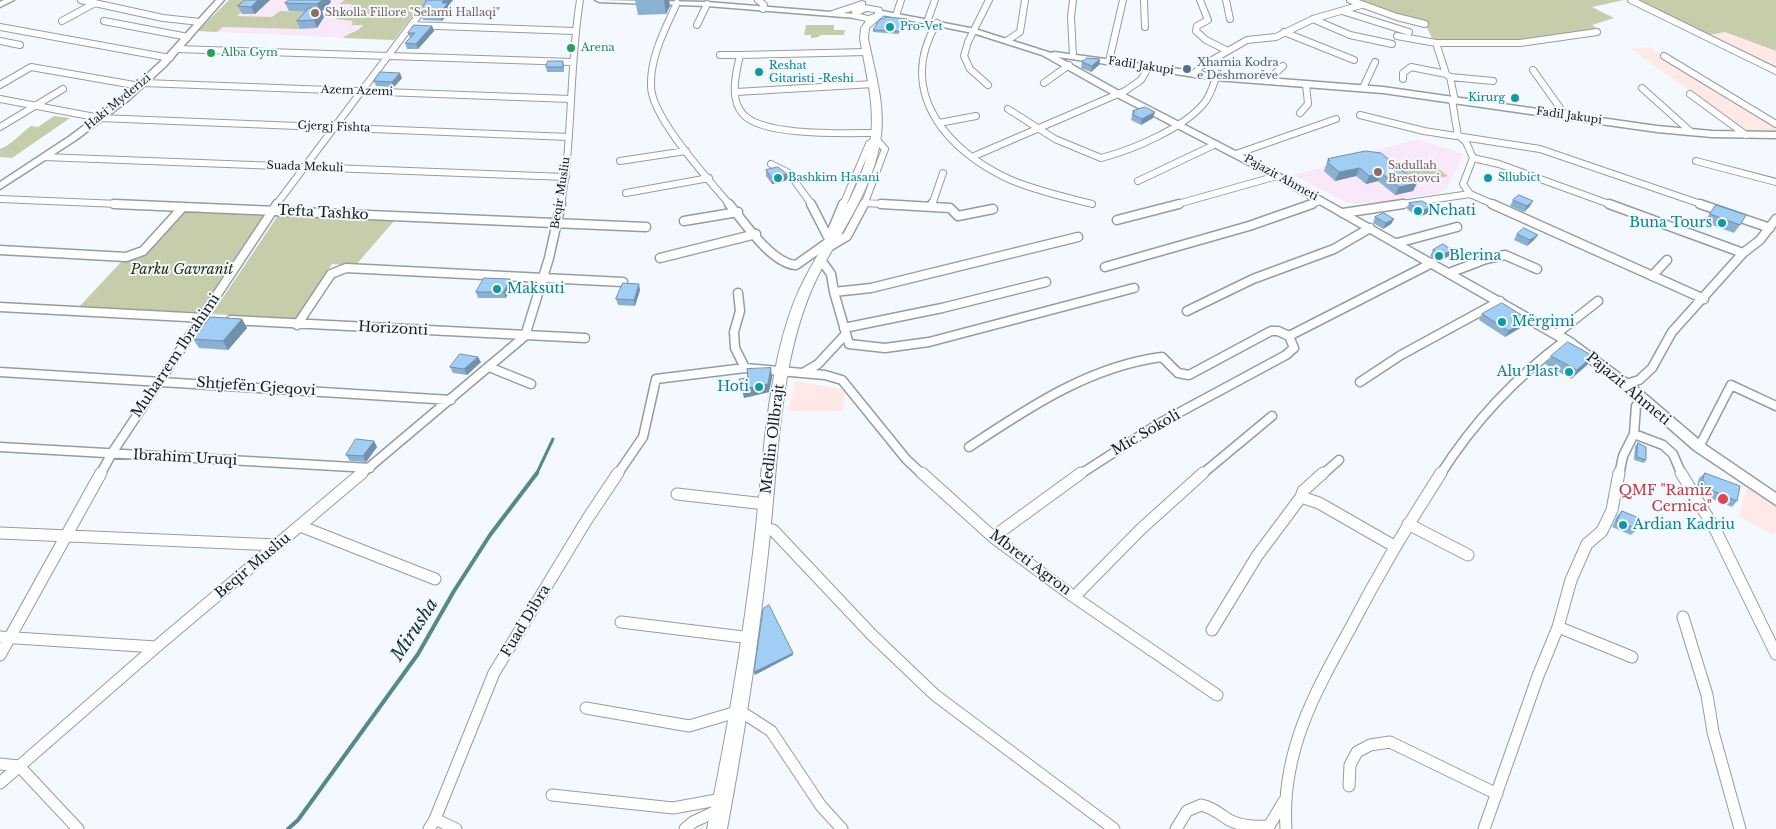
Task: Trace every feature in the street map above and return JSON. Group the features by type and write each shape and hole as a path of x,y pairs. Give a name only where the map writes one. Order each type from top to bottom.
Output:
{"main road":[{"path":"833,13 854,8 867,14"},
{"path":"833,13 851,19 867,14"},
{"name":"Medlin Ollbrajt","path":"717,829 740,710 751,638 772,429 782,372 798,306 827,247 854,200 873,157 877,107 874,84 866,52 867,14"}],"street":[{"path":"80,0 163,18 200,22"},
{"name":"Haki Myderizi","path":"0,186 100,118 142,84 170,58 220,0"},
{"name":"Muharrem Ibrahimi","path":"0,655 5,638 67,537 112,454 158,381 206,318 272,210 430,0"},
{"name":"Beqir Musliu","path":"0,783 156,647 525,336 544,278 566,177 574,31 580,0"},
{"name":"Pajazit Ahmeti","path":"599,0 707,4 895,16 976,31 1071,60 1118,94 1277,176 1566,340 1626,384 1700,447 1776,500"},
{"path":"758,0 764,5 763,9"},
{"path":"895,16 901,0"},
{"path":"935,0 922,68 922,92 930,110 939,123 972,157 1011,180 1045,192 1092,204"},
{"path":"988,85 970,69 965,60 965,52 989,0"},
{"path":"1008,40 1020,32 1025,0"},
{"path":"1044,83 1071,60 1070,17 1073,0"},
{"path":"1109,61 1123,0"},
{"path":"1144,0 1144,27"},
{"path":"1200,0 1208,19 1197,26 1196,31 1206,40 1228,51"},
{"path":"1226,0 1230,19"},
{"path":"1350,0 1425,24"},
{"path":"1631,0 1776,71"},
{"path":"62,21 95,3"},
{"path":"677,3 652,60 652,101 656,112 709,178 781,261 790,265 802,262 827,247"},
{"path":"697,25 707,4"},
{"path":"1194,74 1200,67 1247,40 1269,39 1313,19 1361,5"},
{"path":"1342,11 1409,32"},
{"path":"1313,19 1350,35 1392,44"},
{"path":"104,21 188,37"},
{"path":"411,25 574,31"},
{"path":"0,27 170,58"},
{"path":"1284,32 1354,60"},
{"path":"1397,36 1436,43 1520,43 1597,32"},
{"path":"0,41 20,45"},
{"path":"1436,43 1448,76 1454,100 1458,136 1466,142 1473,158 1463,184 1470,194 1704,299"},
{"path":"177,49 572,62"},
{"path":"720,55 866,52"},
{"path":"740,55 736,92 742,114 750,122 782,130 876,136"},
{"path":"1664,56 1776,124"},
{"name":"Fadil Jakupi","path":"1071,60 1109,61 1216,77 1363,88 1691,132 1776,135"},
{"path":"1363,88 1375,62"},
{"path":"1267,81 1283,66"},
{"path":"0,85 31,67 142,84"},
{"path":"1403,79 1403,73 1411,67 1448,76 1493,81"},
{"path":"972,157 1118,94 1141,80 1148,68"},
{"path":"1533,70 1565,115"},
{"path":"1008,109 1074,148 1101,158 1158,136 1188,118 1209,98 1216,77"},
{"name":"Azem Azemi","path":"142,84 570,99"},
{"path":"736,92 874,84"},
{"path":"1300,112 1308,104 1306,84"},
{"path":"1642,88 1691,132"},
{"path":"0,128 63,89"},
{"path":"1690,94 1746,135"},
{"name":"Gjergj Fishta","path":"0,99 32,107 100,118 569,137"},
{"path":"1360,115 1405,128 1540,149 1770,228"},
{"path":"939,123 976,116"},
{"path":"1236,154 1336,119"},
{"name":"Medlin Ollbrajt","path":"827,247 847,236 865,203 886,149 876,136"},
{"path":"1138,181 1216,144"},
{"path":"620,161 686,150"},
{"name":"Suada Mekuli","path":"44,157 566,177"},
{"path":"1473,158 1499,164 1743,253"},
{"path":"1696,161 1776,182"},
{"path":"771,164 788,172 812,204 827,247 834,292 845,332 849,344 860,348 877,348 949,338 1134,288"},
{"path":"931,207 943,173"},
{"path":"1117,220 1210,196 1277,176"},
{"path":"626,193 709,178"},
{"path":"1344,213 1470,194"},
{"name":"Tefta Tashko","path":"0,199 646,227"},
{"path":"1105,266 1249,226 1322,201"},
{"path":"865,203 950,208 958,216 993,209"},
{"path":"0,250 136,256 144,251 184,207"},
{"path":"684,221 738,212"},
{"path":"1626,384 1639,380 1652,368 1672,332 1704,299 1743,253 1760,240 1776,219"},
{"path":"1398,243 1457,227"},
{"path":"1187,311 1253,279 1334,249 1370,228"},
{"path":"660,258 756,234"},
{"path":"834,292 879,286 1078,237"},
{"path":"1449,273 1486,259 1505,255 1537,269"},
{"path":"1652,276 1667,260"},
{"path":"969,446 1015,417 1095,375 1146,357 1162,357 1178,372 1189,374 1271,331 1278,331 1289,336 1432,264"},
{"path":"297,325 331,274 346,268 623,282"},
{"path":"803,373 818,364 845,332 855,324 978,300 1046,282"},
{"path":"738,293 740,311 734,332 734,348 745,368"},
{"path":"1360,382 1401,355 1500,301"},
{"path":"1556,334 1598,301"},
{"path":"0,306 206,318"},
{"name":"Horizonti","path":"221,319 297,325 585,338"},
{"name":"Mic Sokoli","path":"994,537 1094,464 1158,424 1286,355 1294,348 1289,336"},
{"path":"1286,829 1284,800 1296,739 1316,693 1394,546 1476,424 1544,356 1566,340"},
{"path":"489,367 530,384"},
{"path":"643,437 656,379 745,368 782,372"},
{"name":"Shtjefën Gjeqovi","path":"0,372 451,400"},
{"name":"Mbreti Agron","path":"782,372 825,375 842,380 906,459 994,537 1074,597 1141,529 1184,489 1272,416"},
{"path":"1700,447 1714,413 1723,402 1731,385 1776,406"},
{"path":"1484,829 1538,676 1558,627 1571,580 1587,544 1602,531 1612,510 1623,456 1634,434 1636,406 1644,400"},
{"path":"1634,434 1662,445 1673,454 1678,468 1716,531 1776,654"},
{"name":"Fuad Dibra","path":"456,829 432,824 494,673 586,521 643,437"},
{"name":"Ibrahim Uruqi","path":"0,447 370,468"},
{"path":"1212,630 1257,556 1301,497 1303,491 1339,460"},
{"path":"676,494 765,504"},
{"path":"1301,497 1341,514 1394,546"},
{"path":"1408,524 1468,554"},
{"path":"300,526 435,579"},
{"path":"763,530 773,530 865,627 934,694 1012,755 1114,829"},
{"path":"0,533 277,545"},
{"path":"1074,597 1217,695"},
{"path":"1683,617 1707,696 1713,732 1740,829"},
{"path":"621,622 751,638"},
{"path":"1558,627 1632,656"},
{"path":"5,638 156,647"},
{"path":"586,708 689,726 740,710 771,731 821,806 842,829"},
{"path":"1349,786 1348,768 1355,753 1371,743 1390,742 1497,794"},
{"path":"0,764 19,766 78,829"},
{"path":"552,795 673,808 722,804"},
{"path":"1176,829 1188,810 1198,804 1209,806 1233,821 1254,827 1268,826 1284,800"},
{"path":"685,829 722,804"}],"shaded area":[{"name":"Shkolla Fillore \"Selami Hallaqi\"","path":"229,0 424,1 394,40 198,31"},
{"path":"1725,32 1776,51 1776,68 1708,35"},
{"path":"1649,47 1776,120 1776,131 1748,131 1631,49"},
{"name":"Sadullah Brestovci","path":"1419,139 1464,154 1446,189 1442,192 1407,199 1356,204 1346,202 1293,175 1375,154 1372,151"},
{"path":"795,381 845,390 843,411 789,411"},
{"path":"1747,488 1776,505 1776,531 1773,535 1739,516"}],"green space":[{"path":"229,0 254,0 237,16 272,17 280,11 310,12 299,29 223,27 217,32 198,31"},
{"path":"344,0 424,1 394,40 343,38 359,30 363,25 351,25 353,21 336,19 342,10 353,7 351,4 340,4"},
{"path":"1354,0 1624,0 1592,7 1614,18 1592,25 1601,31 1531,41 1433,40 1425,24"},
{"path":"1637,0 1776,0 1776,51 1725,32 1708,35"},
{"path":"806,25 834,25 834,30 845,30 844,35 820,35 819,37 811,38 811,35 804,35"},
{"path":"54,116 70,118 12,158 0,157 0,149 12,142 31,126 38,127"},
{"path":"1431,163 1448,176 1415,183 1399,170"},
{"name":"Parku Gavranit","path":"185,209 266,212 199,312 78,308 123,260 141,258"},
{"path":"279,214 394,221 355,266 332,264 296,320 212,314"}],"building":[{"path":"245,0 258,0 251,7 238,6"},
{"path":"289,0 322,0 317,4 285,3"},
{"path":"427,0 444,0 442,3 448,3 440,13 420,12"},
{"path":"309,8 321,9 314,20 297,21"},
{"name":"Pro-Vet","path":"888,17 907,19 899,31 873,30 879,20"},
{"path":"414,25 432,26 416,44 405,43 415,33 408,33"},
{"path":"1087,58 1100,59 1092,66 1082,62"},
{"path":"548,61 563,61 563,67 546,67"},
{"path":"380,72 400,73 392,82 374,81"},
{"path":"1145,107 1155,112 1142,119 1132,114 1135,112 1133,111"},
{"path":"1366,151 1381,153 1417,183 1399,187 1381,173 1369,176 1360,168 1339,172 1327,162 1330,161 1328,159"},
{"path":"778,167 787,174 772,178 766,170"},
{"path":"1519,195 1533,201 1527,206 1513,200"},
{"path":"1422,201 1432,207 1420,211 1409,203"},
{"path":"1716,205 1746,215 1740,225 1710,214"},
{"path":"1384,213 1394,219 1386,223 1375,217"},
{"path":"1524,228 1538,235 1530,240 1517,234"},
{"path":"1443,244 1452,250 1442,255 1433,250"},
{"path":"484,278 510,279 504,292 476,292"},
{"path":"623,283 639,284 634,300 616,299"},
{"path":"1502,303 1528,319 1509,331 1482,314"},
{"path":"211,317 242,319 223,341 193,339"},
{"path":"1568,342 1593,356 1577,370 1551,356"},
{"path":"460,354 478,357 464,369 450,367"},
{"path":"771,368 768,384 743,389 739,379 748,378 747,369"},
{"path":"356,439 374,441 363,456 346,455"},
{"path":"1638,443 1646,447 1646,460 1637,457"},
{"path":"1705,473 1740,486 1737,501 1708,489 1703,480"},
{"path":"1622,511 1639,518 1637,529 1617,521"},
{"path":"769,605 793,653 754,672 763,609"}],"waterway":[{"name":"Mirusha","path":"537,473 553,439"},
{"name":"Mirusha","path":"288,829 298,820 418,654 454,591 490,535 537,473"}],"place":[{"name":"Shkolla Fillore \"Selami Hallaqi\"","path":"315,13"},
{"name":"Pro-Vet","path":"890,27"},
{"name":"Arena","path":"571,48"},
{"name":"Alba Gym","path":"211,53"},
{"name":"Xhamia Kodra e Dëshmorëve","path":"1187,69"},
{"name":"Reshat Gitaristi -Reshi","path":"759,72"},
{"name":"Kirurg","path":"1515,98"},
{"name":"Sadullah Brestovci","path":"1378,172"},
{"name":"Bashkim Hasani","path":"778,178"},
{"name":"Sllubict","path":"1488,178"},
{"name":"Nehati","path":"1418,211"},
{"name":"Buna Tours","path":"1722,223"},
{"name":"Blerina","path":"1439,256"},
{"name":"Maksuti","path":"497,289"},
{"name":"Mërgimi","path":"1502,322"},
{"name":"Alu Plast","path":"1569,372"},
{"name":"Hoti","path":"759,387"},
{"name":"QMF \"Ramiz Cernica\"","path":"1723,499"},
{"name":"Ardian Kadriu","path":"1623,525"}]}
